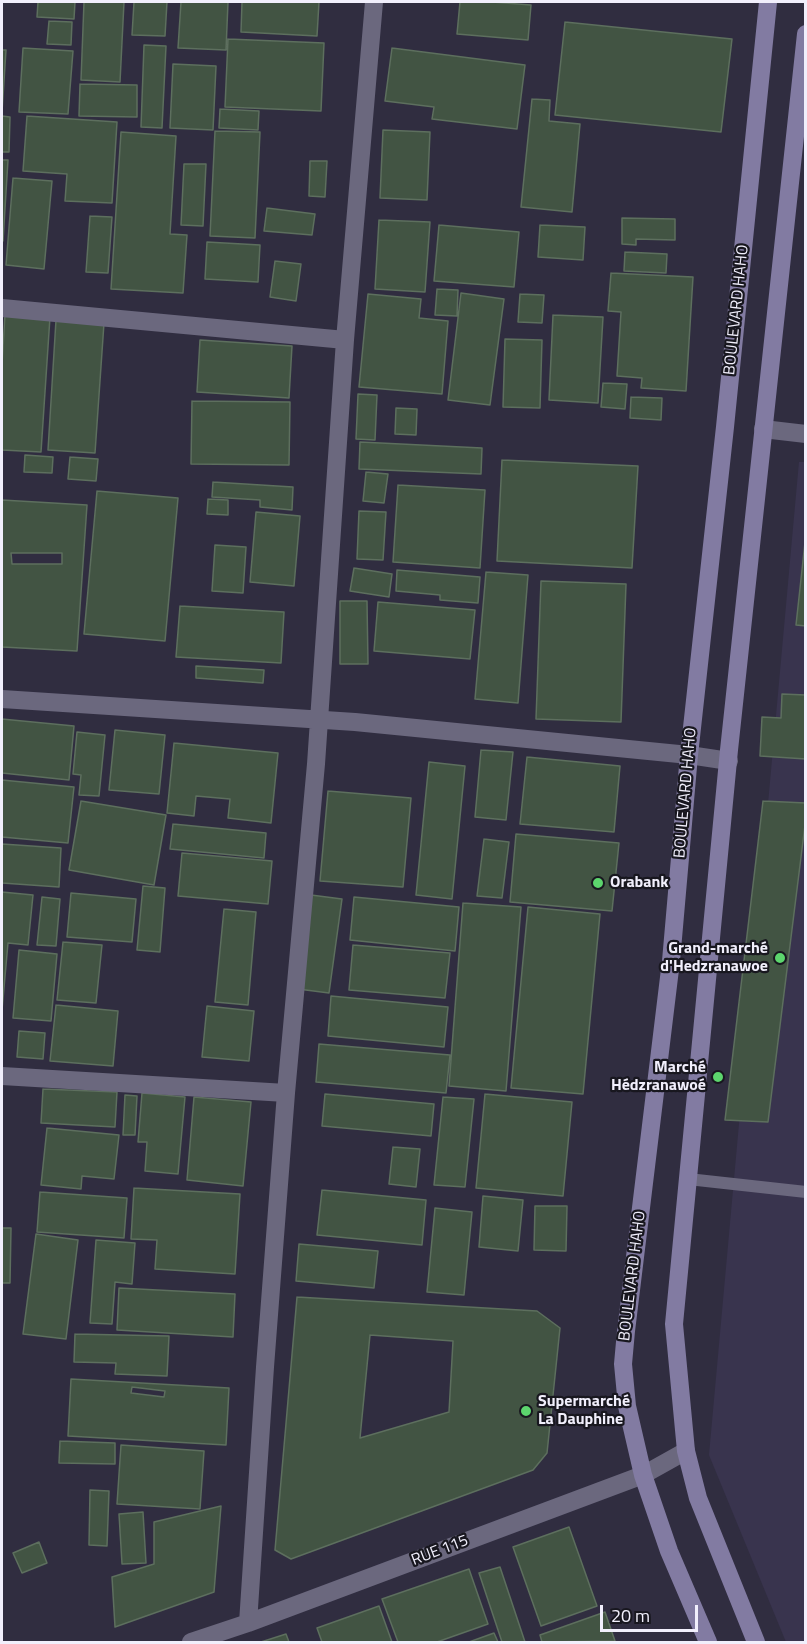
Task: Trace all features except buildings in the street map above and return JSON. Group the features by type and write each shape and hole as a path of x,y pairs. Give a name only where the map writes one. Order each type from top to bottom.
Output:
{"main road":[{"name":"BOULEVARD HAHO","path":"708,1642 669,1551 643,1475 627,1406 623,1364 671,961 689,755 724,439 768,2"},
{"path":"756,1642 698,1498 686,1451 674,1324 729,761 806,34"}],"street":[{"path":"249,1623 265,1368 286,1094 316,764 345,340 374,2"},
{"path":"2,308 345,340"},
{"path":"763,429 806,434"},
{"path":"2,699 318,719 689,755 729,761"},
{"path":"2,1076 286,1094"},
{"name":"RUE 115","path":"190,1642 249,1623 643,1475 686,1451"}],"lane":[{"path":"688,1179 806,1192"}],"shaded area":[{"name":"Grand-marché d'Hedzranawoe","path":"799,462 805,462 805,1642 786,1642 709,1455"}],"place":[{"name":"Orabank","path":"598,883"},
{"name":"Grand-marché d'Hedzranawoe","path":"780,958"},
{"name":"Marché Hédzranawoé","path":"718,1077"},
{"name":"Supermarché La Dauphine","path":"526,1411"}]}
